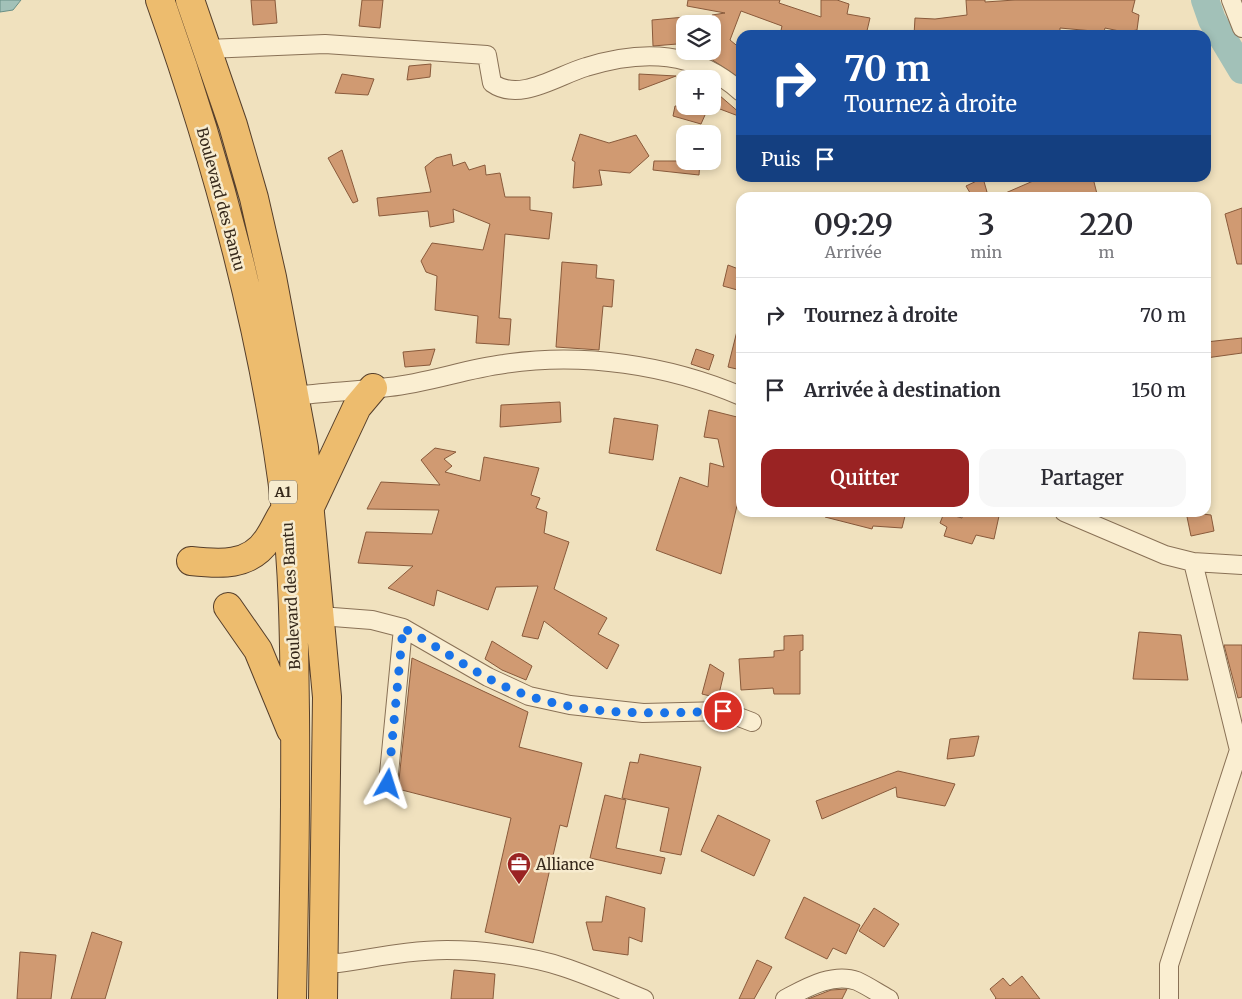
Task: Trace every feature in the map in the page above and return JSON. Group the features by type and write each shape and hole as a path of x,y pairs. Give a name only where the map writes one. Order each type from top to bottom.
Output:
{"highway":[{"name":"Boulevard des Bantu","path":"160,0 190,86 238,260 267,393 298,507 320,616 327,697 322,999"},
{"name":"Boulevard des Bantu","path":"190,0 235,134 258,214 274,285 304,448 298,507 294,617 295,740 292,999"},
{"path":"191,561 229,563 247,557 268,540 298,507 357,407 373,388"},
{"path":"228,608 258,650 295,740"}],"street":[{"path":"1232,0 1242,28"},
{"path":"207,49 325,44 487,54 492,83 499,88 539,86 601,63 666,56 687,59 715,72 736,88"},
{"path":"294,396 412,384 502,364 546,360 616,364 669,371 736,394"},
{"path":"1076,517 1165,555 1193,562 1242,566"},
{"path":"1168,999 1168,965 1239,750 1193,562"},
{"path":"320,616 372,620 403,628 488,677 529,696 570,705 643,713 723,711 752,722"},
{"path":"388,784 403,628"},
{"path":"324,961 338,963 448,950 487,953 562,967 644,999"},
{"path":"785,999 820,983 843,978 857,981 889,999"}],"water":[{"path":"0,0 21,0 13,10 0,12"}],"building":[{"path":"251,0 275,0 277,23 253,25"},
{"path":"362,0 383,0 380,28 359,26"},
{"path":"688,0 780,0 779,3 821,17 821,0 837,0 849,4 847,14 870,18 867,30 781,30 782,26 741,11 730,40 736,45 736,76 712,60 721,60 721,15 712,15 725,13 687,6"},
{"path":"966,0 985,0 985,2 1015,0 1135,0 1132,12 1139,15 1137,30 1060,28 1060,30 914,30 915,18 935,19 967,15"},
{"path":"676,18 676,44 653,46 652,20"},
{"path":"431,64 430,77 407,80 409,66"},
{"path":"342,74 374,79 368,95 335,93"},
{"path":"639,74 676,76 639,90"},
{"path":"721,97 736,110 736,115 721,109"},
{"path":"675,106 676,115 705,115 701,124 673,116"},
{"path":"580,134 609,143 636,135 649,156 630,173 599,170 602,185 573,188 575,162 572,160"},
{"path":"342,150 358,201 353,203 328,158"},
{"path":"451,154 453,166 465,162 469,170 485,165 486,175 500,173 505,197 530,197 530,210 552,213 549,239 505,234 499,318 511,319 509,345 476,343 478,316 435,310 437,276 426,272 421,261 432,243 483,250 490,224 453,209 454,222 430,227 428,211 379,216 377,198 431,192 425,167 436,158"},
{"path":"654,161 676,161 676,170 699,170 699,175 653,170"},
{"path":"974,182 984,182 987,192 970,192 966,186"},
{"path":"1031,182 1094,182 1096,192 1008,192"},
{"path":"1242,208 1242,264 1237,264 1225,214"},
{"path":"562,262 597,265 596,278 614,280 612,307 603,306 599,350 556,347"},
{"path":"728,265 736,268 736,290 723,286"},
{"path":"736,335 736,369 728,367"},
{"path":"1242,338 1242,353 1211,357 1211,341"},
{"path":"435,349 430,365 405,367 403,352"},
{"path":"696,349 714,355 709,370 691,364"},
{"path":"560,402 561,422 500,427 501,405"},
{"path":"709,410 736,417 736,510 721,574 656,550 680,477 708,487 710,463 724,467 718,439 704,437"},
{"path":"614,418 658,425 653,460 609,453"},
{"path":"435,448 456,452 444,459 452,466 445,472 480,481 484,457 539,468 531,495 540,498 536,508 547,512 544,533 569,542 554,589 607,618 598,634 619,645 607,669 544,621 538,639 522,636 538,586 496,587 488,610 437,590 434,606 388,588 413,566 358,563 366,532 432,534 439,510 367,509 381,482 440,485 421,460"},
{"path":"1211,515 1214,531 1191,536 1187,517 1211,517"},
{"path":"825,517 905,517 902,528 873,526 872,529"},
{"path":"942,517 999,517 994,539 976,535 972,544 944,536 947,527 940,523"},
{"path":"1139,632 1181,635 1188,680 1133,679"},
{"path":"803,635 803,650 800,651 800,694 774,694 773,688 741,690 739,659 774,657 774,651 784,650 784,636"},
{"path":"492,641 532,666 526,680 502,670 485,659"},
{"path":"1224,645 1242,645 1242,697 1238,698"},
{"path":"412,658 528,712 519,747 582,763 567,827 560,825 533,943 485,932 511,818 398,789"},
{"path":"710,664 724,673 718,698 702,694"},
{"path":"979,736 974,756 947,759 950,739"},
{"path":"640,754 701,767 681,855 660,851 669,808 622,798 630,762 638,763"},
{"path":"898,771 955,784 945,806 897,797 896,787 822,819 816,801"},
{"path":"605,795 626,800 616,848 665,858 661,874 590,858"},
{"path":"718,815 770,840 754,876 701,851"},
{"path":"606,896 645,908 642,942 629,937 628,955 593,950 586,922 602,922"},
{"path":"804,897 860,925 846,954 833,948 827,959 785,938"},
{"path":"874,908 899,924 884,947 859,931"},
{"path":"92,932 122,942 105,999 71,999"},
{"path":"20,952 56,955 51,999 17,999"},
{"path":"757,960 772,967 754,999 739,999"},
{"path":"454,970 495,974 493,999 451,999"},
{"path":"1022,976 1040,999 995,999 990,989 1003,978 1010,986"},
{"path":"847,989 842,999 808,999 831,990"}],"waterway":[{"path":"1205,0 1212,20 1242,70"}],"place":[{"name":"Alliance","path":"519,885"}],"route":[{"path":"388,784 403,628 510,689 529,696 570,705 643,713 672,714 723,711"}]}
